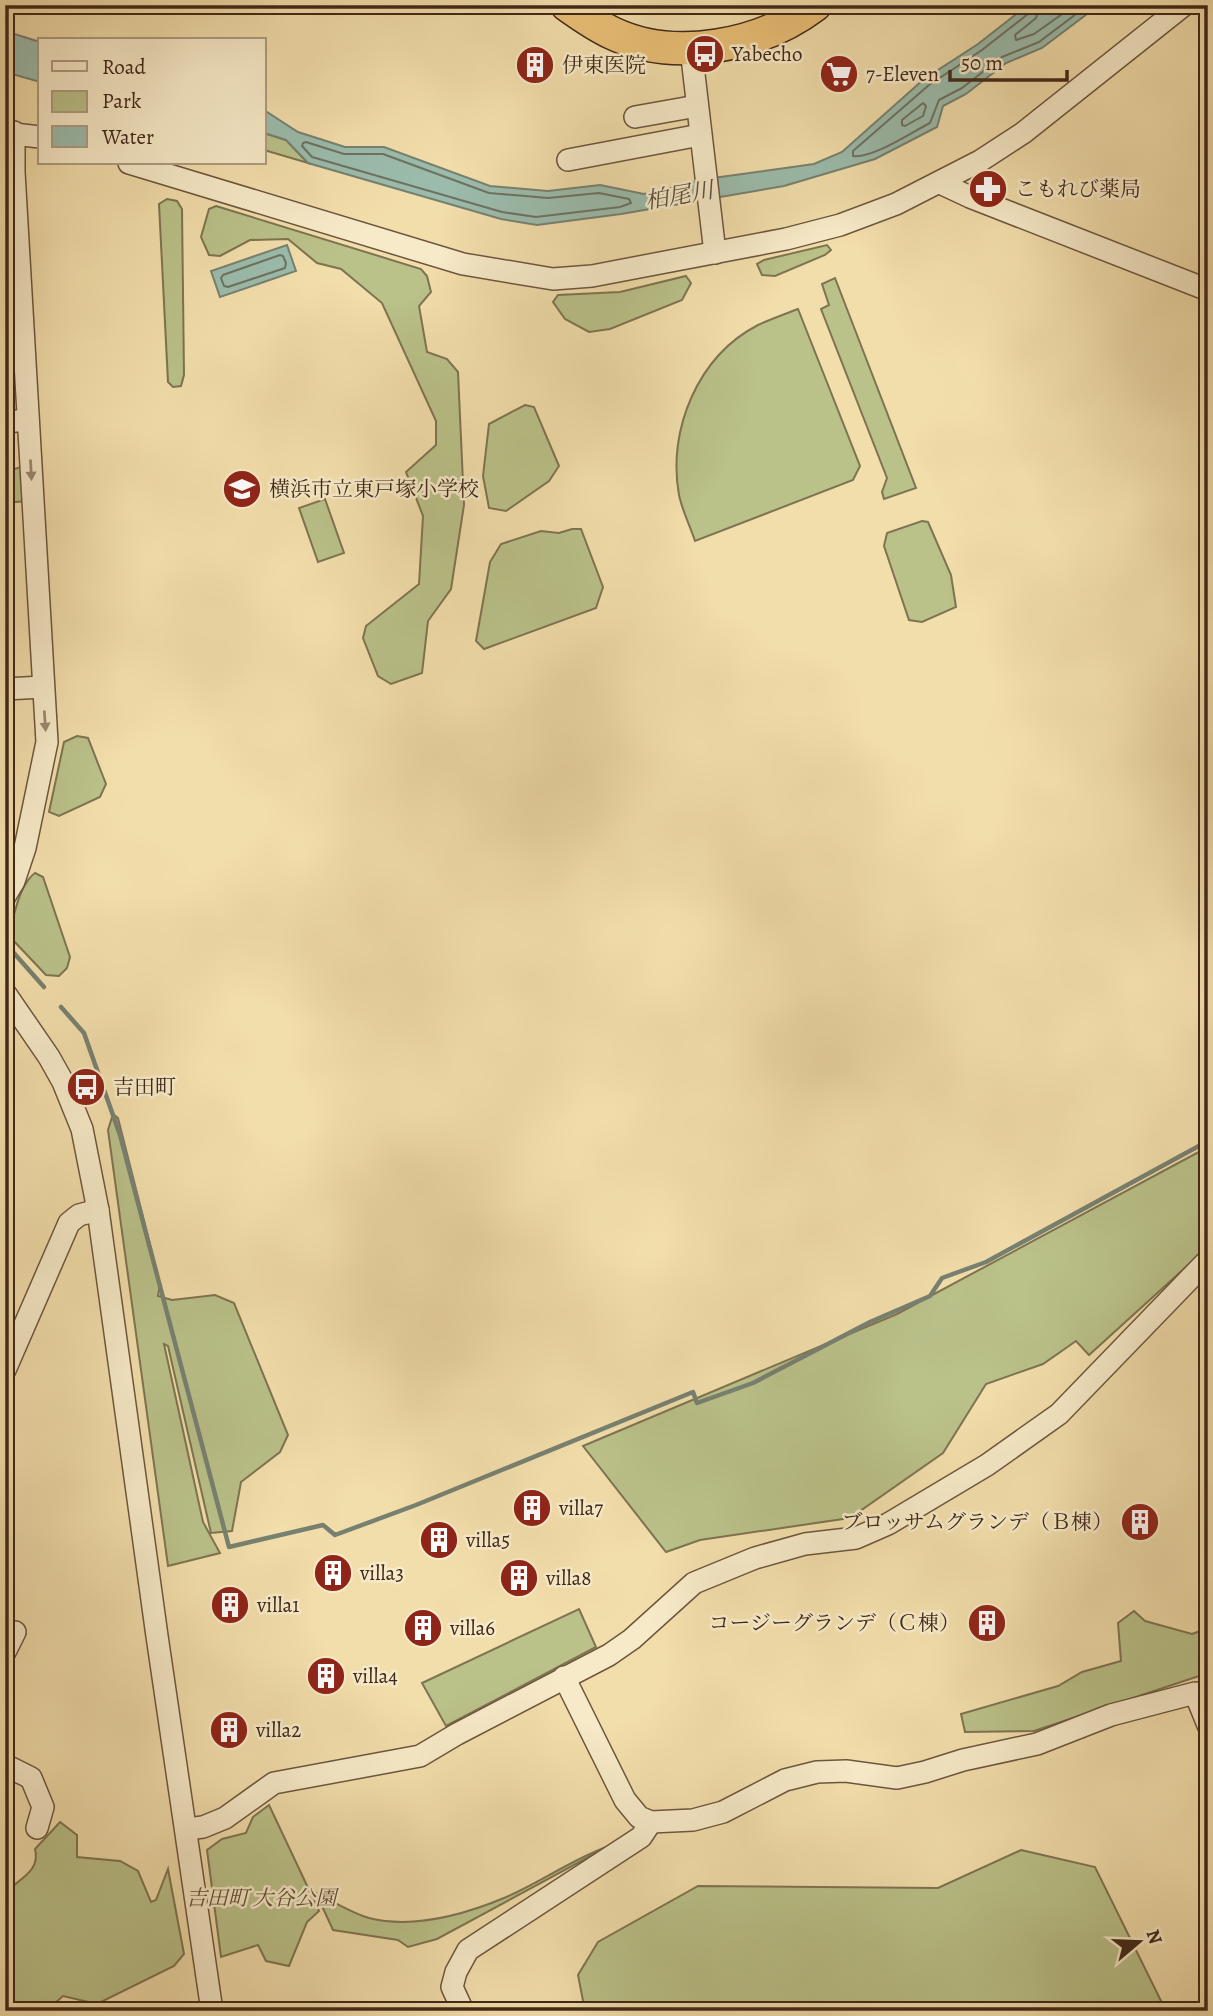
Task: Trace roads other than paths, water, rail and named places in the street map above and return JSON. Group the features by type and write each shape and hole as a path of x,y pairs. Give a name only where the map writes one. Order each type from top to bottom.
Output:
{"highway":[{"path":"567,5 612,33 642,44 691,49 745,38 777,28 815,5"}],"street":[{"path":"132,164 463,264 553,279 592,276 713,244 786,239 840,225 896,204 980,161 1023,133 1184,5"},
{"path":"691,49 713,244"},
{"path":"635,117 697,106"},
{"path":"5,895 25,848 47,741 28,420 14,327 14,172 10,133 38,137"},
{"path":"568,160 700,139"},
{"path":"940,183 1208,290"},
{"path":"5,422 28,420"},
{"path":"5,689 43,687"},
{"path":"5,993 49,1057 63,1082 82,1129 98,1210 158,1647 212,2011"},
{"path":"5,1370 69,1223 79,1215 98,1210"},
{"path":"187,1829 203,1827 225,1818 274,1783 420,1756 609,1655 632,1639 694,1583 755,1558 805,1544 856,1538 888,1524 987,1465 1059,1414 1208,1260"},
{"path":"5,1652 15,1632"},
{"path":"564,1677 625,1800 639,1816 651,1822 693,1820 723,1812 785,1780 817,1772 846,1771 897,1778 925,1772 963,1760 1037,1744 1111,1715 1195,1693 1208,1725"},
{"path":"5,1765 31,1778 43,1807 37,1828"},
{"path":"463,2011 452,1987 456,1972 468,1950 641,1837 651,1822"}],"water":[{"name":"柏尾川","path":"1028,5 1099,5 1042,48 1006,63 966,94 943,106 937,127 875,159 784,186 621,214 537,225 501,219 308,163 286,140 266,134 266,111 298,132 345,147 384,147 490,186 548,191 600,185 644,194 713,178 814,164 842,152 924,79 978,44"},
{"path":"5,31 38,41 38,81 5,72"},
{"path":"287,245 296,271 220,297 211,271"}],"waterway":[{"path":"5,943 44,987"},
{"path":"61,1007 84,1033 120,1135 229,1547 323,1525 335,1535 416,1505 693,1392 697,1403 753,1383 870,1322 930,1296 942,1278 986,1262 1208,1141"}],"place":[{"name":"Yabecho","path":"705,54"},
{"name":"伊東医院","path":"535,65"},
{"name":"7-Eleven","path":"839,74"},
{"name":"こもれび薬局","path":"988,189"},
{"name":"横浜市立東戸塚小学校","path":"242,489"},
{"name":"吉田町","path":"86,1087"},
{"name":"villa7","path":"532,1508"},
{"name":"ブロッサムグランデ（Ｂ棟）","path":"1140,1522"},
{"name":"villa5","path":"439,1540"},
{"name":"villa3","path":"333,1573"},
{"name":"villa8","path":"519,1578"},
{"name":"villa1","path":"230,1605"},
{"name":"コージーグランデ（Ｃ棟）","path":"987,1623"},
{"name":"villa6","path":"423,1628"},
{"name":"villa4","path":"326,1676"},
{"name":"villa2","path":"229,1730"}],"park label":[{"name":"吉田町 大谷公園","path":"261,1898"}]}
